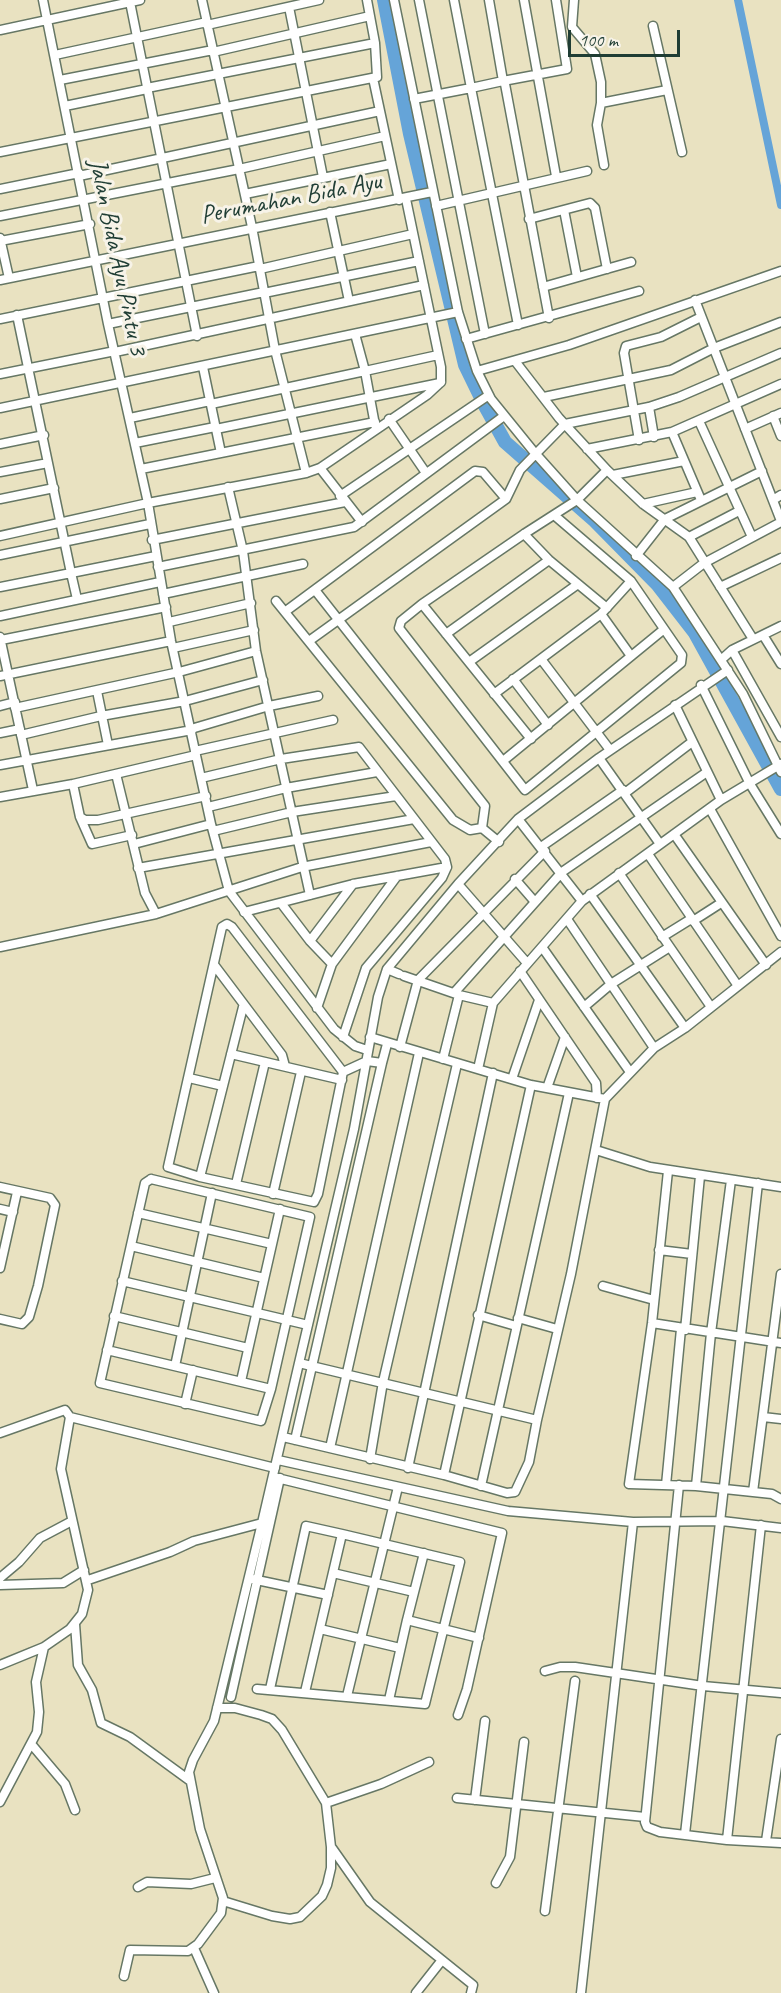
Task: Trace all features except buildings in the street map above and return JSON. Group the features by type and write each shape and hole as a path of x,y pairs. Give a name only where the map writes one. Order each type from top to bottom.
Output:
{"street":[{"name":"Jalan Bida Ayu Pintu 3","path":"44,0 98,262 108,324 148,502 152,540 172,644 217,853 229,891 317,1008 343,1037 367,1050"},
{"path":"0,30 140,0"},
{"path":"202,0 252,227 275,350 306,473"},
{"path":"55,55 319,0"},
{"path":"367,0 375,43 380,111 391,164 403,199 427,193"},
{"path":"394,0 414,99 427,193 436,206 454,313 498,420 574,502 673,587 722,659 725,671 747,702 778,767 721,800 582,900 493,1003 478,1069"},
{"path":"419,0 485,334"},
{"path":"454,0 518,325"},
{"path":"489,0 549,318"},
{"path":"524,0 556,176"},
{"path":"414,99 567,69 556,0"},
{"path":"574,0 572,27 595,54 601,82 601,103 597,125 604,165"},
{"path":"130,2 196,336"},
{"path":"289,7 323,177"},
{"path":"60,80 213,51 370,16"},
{"path":"653,26 682,152"},
{"path":"65,106 375,43"},
{"path":"0,152 307,91 376,74"},
{"path":"601,103 667,90"},
{"path":"0,189 380,111"},
{"path":"0,216 239,169 385,136"},
{"path":"245,194 391,164"},
{"path":"436,206 490,191 587,171"},
{"name":"Perumahan Bida Ayu","path":"4,279 98,262 252,227 403,199 424,285 442,374 441,382"},
{"path":"529,219 590,203 595,208 607,269"},
{"path":"564,210 577,277"},
{"path":"330,213 349,301"},
{"path":"4,279 0,240 90,224"},
{"path":"0,319 338,252 413,234"},
{"path":"108,324 419,261"},
{"path":"543,286 631,262"},
{"path":"477,371 516,362 781,271"},
{"path":"0,374 196,336 424,285"},
{"path":"466,339 549,318 639,291"},
{"path":"673,587 704,562 781,521 777,497 762,471 695,300"},
{"path":"0,408 454,313"},
{"path":"17,315 77,600"},
{"path":"639,440 624,352 626,346 661,337 701,317"},
{"path":"544,397 671,370 714,348 781,322"},
{"path":"355,334 371,397 375,425"},
{"path":"309,641 506,499 524,467 566,424 649,407 679,397 781,353"},
{"path":"130,418 438,355"},
{"path":"516,362 587,449 643,504 689,537 753,639"},
{"path":"203,366 221,453"},
{"path":"135,444 441,382"},
{"path":"141,469 375,425 427,395 441,382"},
{"path":"587,449 672,432 781,384"},
{"path":"152,540 237,525 343,499 409,448 487,396"},
{"path":"649,407 654,436"},
{"path":"745,429 777,415 781,436"},
{"path":"389,419 426,473"},
{"path":"158,567 347,529 362,522 498,420"},
{"path":"699,421 752,537"},
{"path":"0,536 148,502 306,473 320,468 375,425"},
{"path":"672,432 699,496"},
{"path":"0,444 44,435"},
{"path":"554,515 631,581 682,655 681,663 525,790 400,632 401,621 422,604 524,534 574,502 610,472 684,461"},
{"path":"0,472 48,463"},
{"path":"320,468 362,522"},
{"path":"286,610 476,471 483,472 506,499"},
{"path":"643,504 699,496 762,471"},
{"path":"228,487 248,577 256,651 310,895"},
{"path":"0,499 54,488"},
{"path":"636,556 664,519 699,496"},
{"path":"689,537 739,511"},
{"path":"0,555 65,544 150,524"},
{"path":"524,534 604,611 631,656"},
{"path":"0,587 156,556"},
{"path":"720,587 781,558"},
{"path":"447,634 549,560"},
{"path":"163,594 303,564"},
{"path":"494,694 604,611 631,581"},
{"path":"0,615 160,582"},
{"path":"469,662 578,584"},
{"path":"315,590 337,621 485,806 482,828"},
{"path":"276,601 286,610 453,820 470,830 482,828 499,842"},
{"path":"169,622 251,603"},
{"path":"422,604 531,740"},
{"path":"33,790 15,705 4,675 0,639 166,607"},
{"path":"722,659 732,650 781,626"},
{"path":"4,675 254,630"},
{"path":"503,762 663,630"},
{"path":"763,635 781,664"},
{"path":"732,650 781,737"},
{"path":"0,706 97,691 256,651"},
{"path":"541,659 598,731 610,750"},
{"path":"231,1697 306,1325 354,1129 360,1064 367,1050 378,997 387,969 518,819 610,750 725,671"},
{"path":"513,679 548,725"},
{"path":"0,733 21,732 185,701 263,680"},
{"path":"704,684 750,784 781,834"},
{"path":"97,691 108,745"},
{"path":"0,765 191,729 269,706 318,696"},
{"path":"675,705 721,800"},
{"path":"0,797 73,784 275,732 333,720"},
{"path":"400,1047 418,981 543,849 692,742"},
{"path":"201,778 281,759 358,747 445,860 447,867 442,878 366,968 343,1037"},
{"path":"599,758 660,844"},
{"path":"208,807 286,788 377,772"},
{"path":"443,1059 456,994 504,936 562,872 640,816 707,772"},
{"path":"116,774 138,868 145,892 156,914"},
{"path":"73,784 80,817 92,844 133,840 396,796"},
{"path":"80,817 98,820 206,796"},
{"path":"710,809 781,936"},
{"path":"138,868 414,819"},
{"path":"518,819 582,900"},
{"path":"674,834 766,965"},
{"path":"0,947 156,914 302,867 431,842"},
{"path":"648,854 738,986"},
{"path":"244,912 353,884 447,867"},
{"path":"619,873 668,948 711,1007"},
{"path":"317,1008 332,964 397,876"},
{"path":"515,879 535,902"},
{"path":"310,941 353,884"},
{"path":"458,885 527,963"},
{"path":"590,894 685,1028"},
{"path":"280,903 310,941 332,964"},
{"path":"662,937 722,903"},
{"path":"567,919 654,1048"},
{"path":"227,924 232,927 273,979 343,1076 318,1194 314,1202 200,1177 172,1168 167,1163 215,966 222,927 227,924"},
{"path":"542,947 630,1072"},
{"path":"584,1007 610,984 668,948"},
{"path":"370,1037 387,1044 531,1085 569,1094 601,1098 654,1048 685,1028 781,952"},
{"path":"215,966 243,1007 282,1055 285,1066"},
{"path":"273,979 287,968"},
{"path":"387,969 456,994 493,1003"},
{"path":"283,1437 444,1475 507,1493 515,1492 529,1462 596,1150 601,1098 596,1083 520,971"},
{"path":"512,1079 539,1000"},
{"path":"200,1177 243,1007"},
{"path":"547,1088 565,1036"},
{"path":"295,1440 387,1044"},
{"path":"330,1448 419,1053"},
{"path":"231,1054 285,1066 301,1072 343,1076 360,1064 382,1063"},
{"path":"236,1185 265,1062"},
{"path":"370,1459 383,1382 457,1064"},
{"path":"273,1194 301,1072"},
{"path":"408,1468 494,1073"},
{"path":"189,1078 223,1086"},
{"path":"444,1475 531,1085"},
{"path":"481,1486 569,1094"},
{"path":"596,1150 664,1170 781,1187"},
{"path":"664,1170 652,1323 629,1484 696,1486 772,1494 781,1499"},
{"path":"666,1485 700,1176"},
{"path":"148,1180 212,1193 308,1216 310,1220 289,1321 261,1421 100,1383 138,1213 148,1180"},
{"path":"696,1486 711,1333 731,1180"},
{"path":"685,1834 722,1521 758,1183"},
{"path":"0,1187 50,1198 55,1205 39,1286 28,1317 22,1324 0,1319"},
{"path":"0,1268 2,1248 17,1192"},
{"path":"175,1366 212,1193"},
{"path":"0,1209 13,1212"},
{"path":"241,1382 280,1209"},
{"path":"138,1213 272,1244"},
{"path":"131,1246 264,1278"},
{"path":"659,1250 692,1254"},
{"path":"753,1492 763,1418 777,1342 781,1274"},
{"path":"122,1281 306,1325"},
{"path":"603,1286 654,1300"},
{"path":"478,1315 557,1329"},
{"path":"114,1316 248,1348"},
{"path":"652,1323 777,1342"},
{"path":"107,1350 271,1389"},
{"path":"298,1363 537,1420"},
{"path":"185,1404 193,1371"},
{"path":"0,1433 65,1410 70,1417 277,1464 508,1511 633,1522 722,1521 781,1528"},
{"path":"0,1665 44,1647 75,1624 85,1606 88,1580 61,1469 70,1417"},
{"path":"763,1418 781,1419"},
{"path":"276,1478 502,1533 458,1715"},
{"path":"124,1976 127,1954 132,1948 181,1953 194,1948 219,1917 223,1901 200,1829 189,1780 190,1766 214,1721 254,1580 262,1523 276,1478"},
{"path":"678,1485 661,1680 645,1817 647,1827 727,1840 781,1843"},
{"path":"347,1696 398,1487"},
{"path":"0,1578 19,1562 40,1538 72,1521"},
{"path":"581,1993 633,1522"},
{"path":"88,1580 170,1552 194,1541 262,1523"},
{"path":"727,1840 761,1525"},
{"path":"257,1689 425,1704 460,1562 306,1526 270,1689"},
{"path":"305,1692 342,1534"},
{"path":"389,1700 424,1553"},
{"path":"0,1586 63,1583 84,1570"},
{"path":"333,1574 414,1592"},
{"path":"254,1580 328,1595"},
{"path":"407,1620 478,1638"},
{"path":"75,1624 78,1665 92,1690 101,1723 130,1737 189,1780"},
{"path":"320,1629 400,1648"},
{"path":"0,1802 14,1772 32,1745 39,1723 35,1693 44,1647"},
{"path":"545,1671 560,1667 575,1667 616,1675 703,1686 781,1693"},
{"path":"545,1911 575,1681"},
{"path":"217,1708 235,1708 272,1719 282,1730 326,1803 331,1847 331,1868 322,1896 300,1917 272,1917 223,1901"},
{"path":"475,1800 485,1721"},
{"path":"766,1841 781,1739"},
{"path":"495,1883 510,1857 524,1742"},
{"path":"32,1745 64,1784 75,1810"},
{"path":"326,1803 388,1781 429,1762"},
{"path":"457,1798 645,1817"},
{"path":"331,1847 370,1902 473,1985 471,1993"},
{"path":"138,1887 147,1882 191,1884 215,1878"},
{"path":"194,1948 214,1993"},
{"path":"416,1993 442,1960"}],"waterway":[{"path":"384,0 410,134 465,365 484,404 505,442 595,521 657,584 695,633 781,789"},
{"path":"738,0 781,205"}]}
